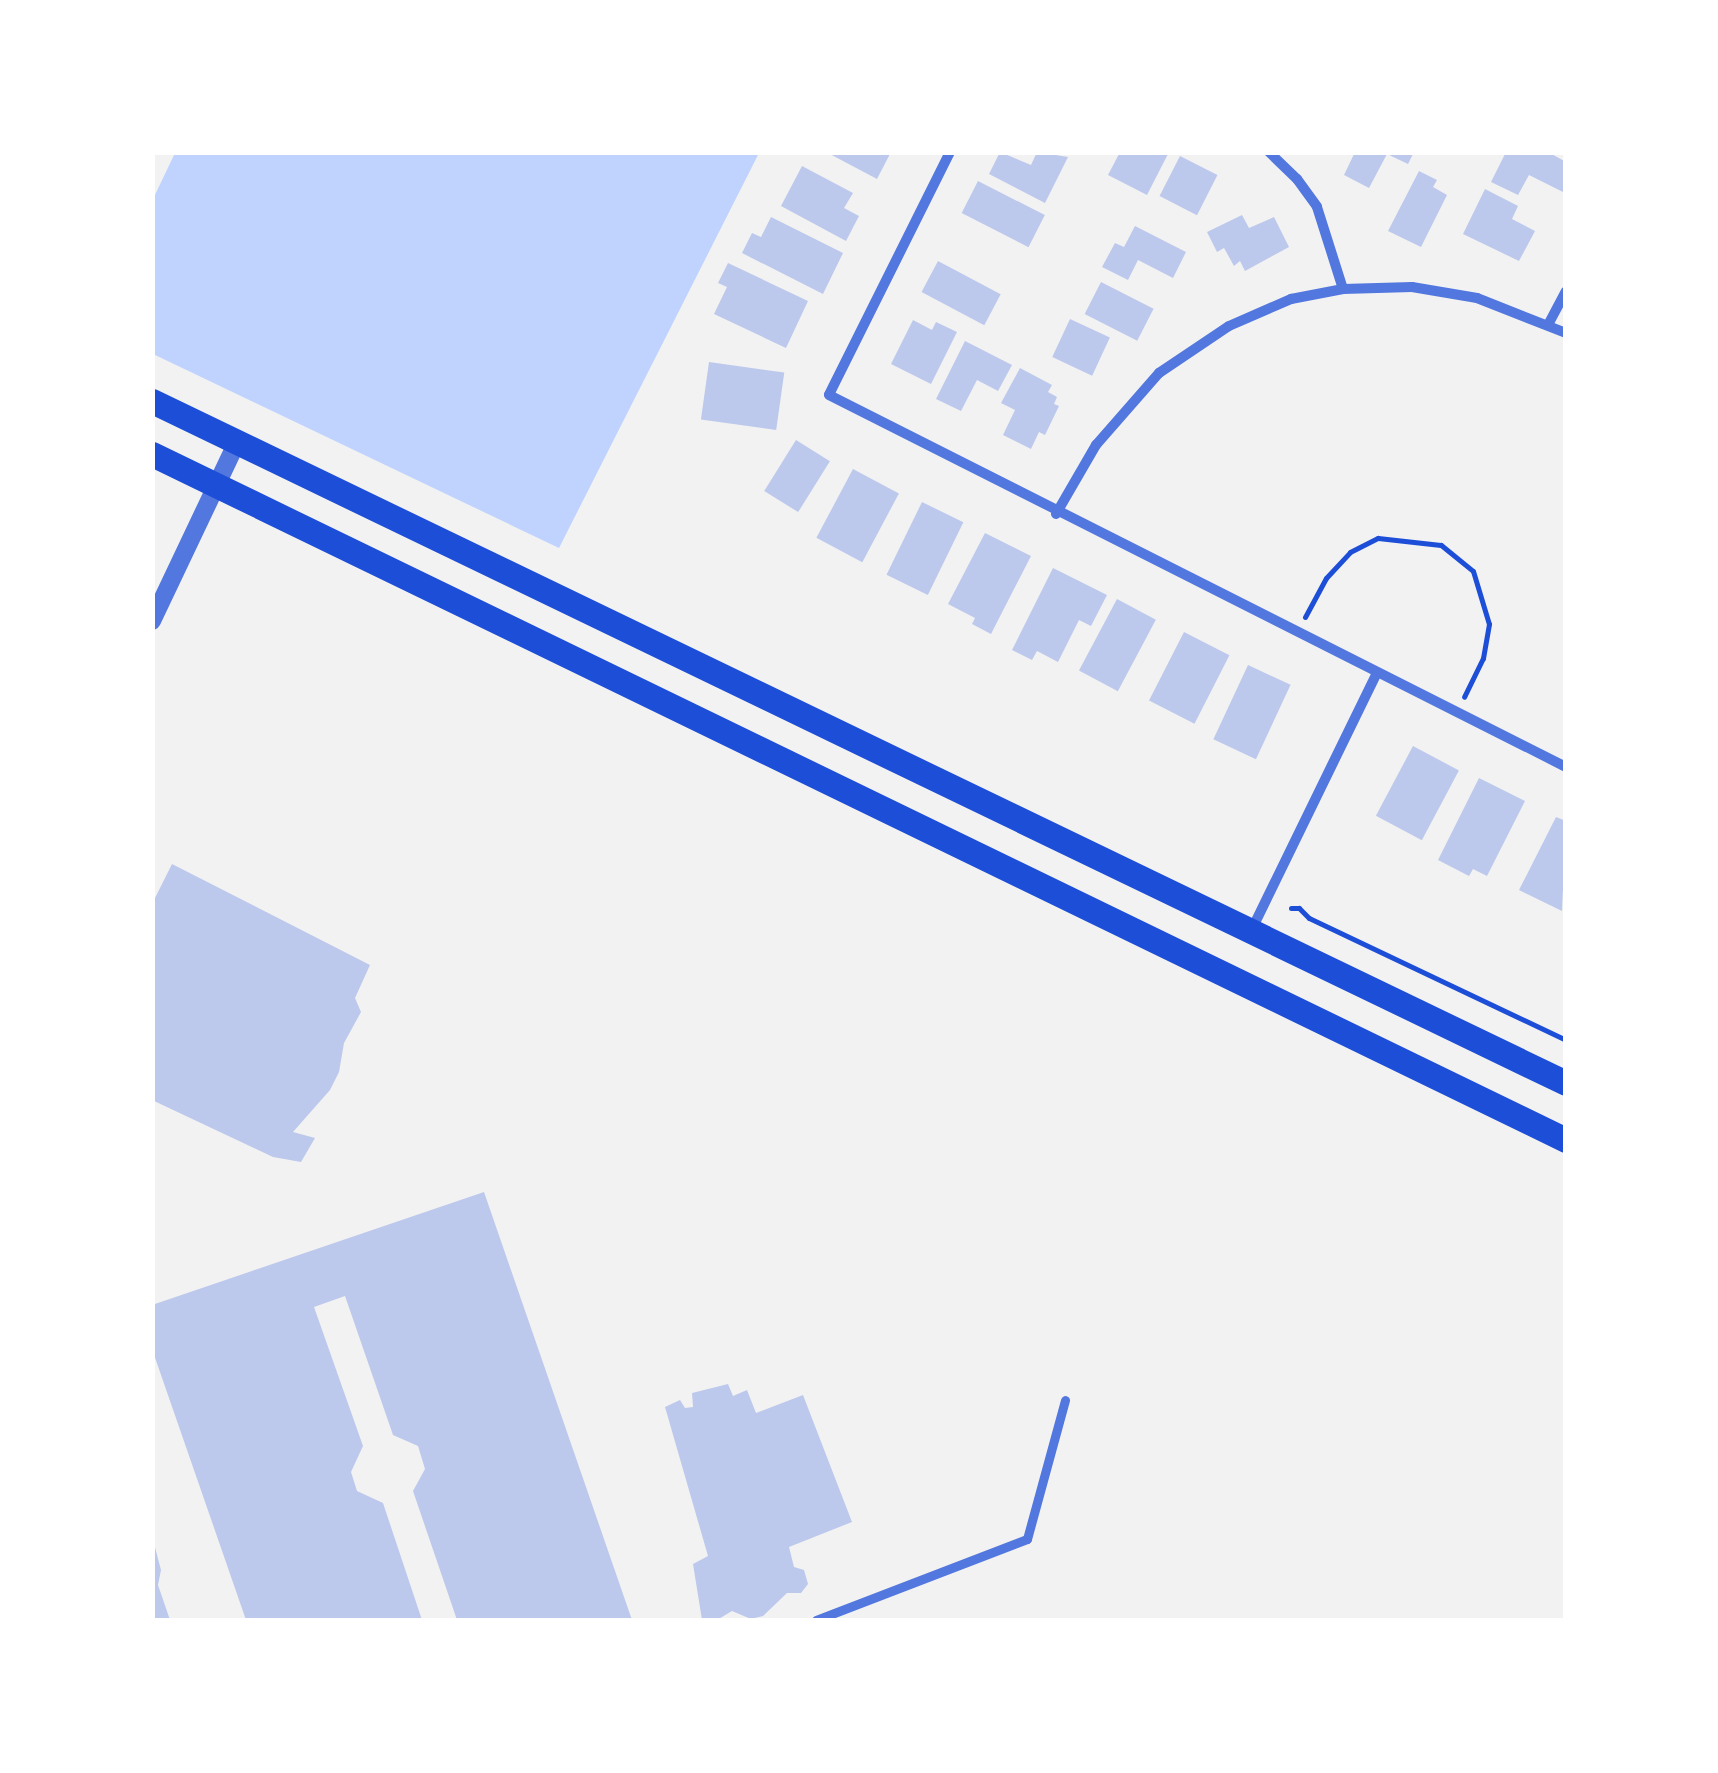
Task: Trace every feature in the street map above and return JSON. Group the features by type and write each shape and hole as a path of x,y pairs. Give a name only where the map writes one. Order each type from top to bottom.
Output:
{"main road":[{"path":"152,401 1566,1083"},
{"path":"152,454 1566,1140"}],"street":[{"path":"950,152 830,395 1056,514 1566,767"},
{"path":"1269,152 1317,208 1344,289"},
{"path":"1056,514 1096,445 1159,373 1230,326 1290,299 1344,289 1428,289 1477,298 1566,333"},
{"path":"1549,324 1566,290"},
{"path":"152,621 237,442"},
{"path":"1252,930 1377,673"},
{"path":"816,1620 1027,1539 1066,1400"}],"path":[{"path":"1297,633 1326,578 1350,552 1378,538 1441,546 1472,570 1489,624 1482,658 1457,713"},
{"path":"1291,908 1299,908 1309,918 1566,1040"}],"water":[{"path":"175,152 759,153 559,548 153,354 153,199"}],"building":[{"path":"826,152 891,152 877,179"},
{"path":"1000,152 1031,165 1037,152 1068,157 1045,203 989,174"},
{"path":"1120,152 1169,152 1147,195 1108,175"},
{"path":"1355,152 1414,152 1408,164 1387,154 1369,188 1344,175"},
{"path":"1506,152 1548,152 1566,162 1563,192 1529,175 1518,195 1491,182"},
{"path":"1180,156 1217,175 1197,215 1160,196"},
{"path":"802,166 853,193 844,208 859,216 846,241 781,206"},
{"path":"1419,171 1437,180 1433,187 1447,195 1421,247 1388,231"},
{"path":"978,181 1045,215 1028,247 962,213"},
{"path":"1485,189 1518,206 1512,219 1535,231 1519,261 1463,234"},
{"path":"1242,215 1249,228 1274,217 1289,247 1245,271 1240,261 1234,266 1224,248 1217,252 1207,232"},
{"path":"771,217 843,253 823,294 742,253 752,233 761,237"},
{"path":"1135,226 1186,252 1173,278 1138,260 1128,280 1102,267 1115,243 1124,247"},
{"path":"938,261 1001,294 984,325 922,292"},
{"path":"728,263 808,301 786,348 714,314 727,287 718,283"},
{"path":"1101,282 1154,309 1137,341 1085,314"},
{"path":"1070,319 1110,338 1092,376 1052,357"},
{"path":"913,320 932,330 936,322 957,332 931,384 891,364"},
{"path":"965,341 1012,365 998,391 977,380 961,411 936,399"},
{"path":"709,362 784,373 776,430 701,419"},
{"path":"1020,368 1052,385 1048,392 1057,397 1054,404 1059,406 1045,435 1039,432 1031,449 1003,435 1015,410 1001,403"},
{"path":"796,440 830,461 798,512 764,491"},
{"path":"853,469 899,493 862,562 816,538"},
{"path":"922,502 963,522 928,595 886,575"},
{"path":"985,533 1031,556 991,634 972,624 975,618 948,604"},
{"path":"1053,568 1107,595 1091,626 1079,620 1058,662 1037,651 1032,660 1012,650"},
{"path":"1117,599 1156,620 1118,691 1079,671"},
{"path":"1184,632 1229,655 1194,724 1149,701"},
{"path":"1248,665 1291,685 1256,759 1213,739"},
{"path":"1413,746 1459,770 1422,840 1376,816"},
{"path":"1479,778 1525,801 1487,876 1473,869 1469,876 1438,860"},
{"path":"1556,817 1566,821 1562,911 1519,890"},
{"path":"172,864 370,965 355,998 361,1012 344,1043 339,1072 330,1090 293,1132 315,1138 301,1162 273,1157 152,1100 152,904"},
{"path":"484,1192 632,1620 457,1620 413,1491 425,1469 418,1446 393,1435 345,1296 314,1307 363,1446 351,1472 357,1491 383,1503 422,1620 246,1620 152,1349 152,1305"},
{"path":"728,1384 733,1396 747,1390 756,1413 803,1395 852,1522 789,1547 794,1567 804,1570 808,1584 801,1593 787,1593 763,1616 751,1619 732,1611 717,1620 702,1620 693,1564 708,1556 665,1407 680,1400 685,1408 693,1407 692,1393"},
{"path":"152,1536 161,1570 158,1585 170,1620 152,1620"}]}
